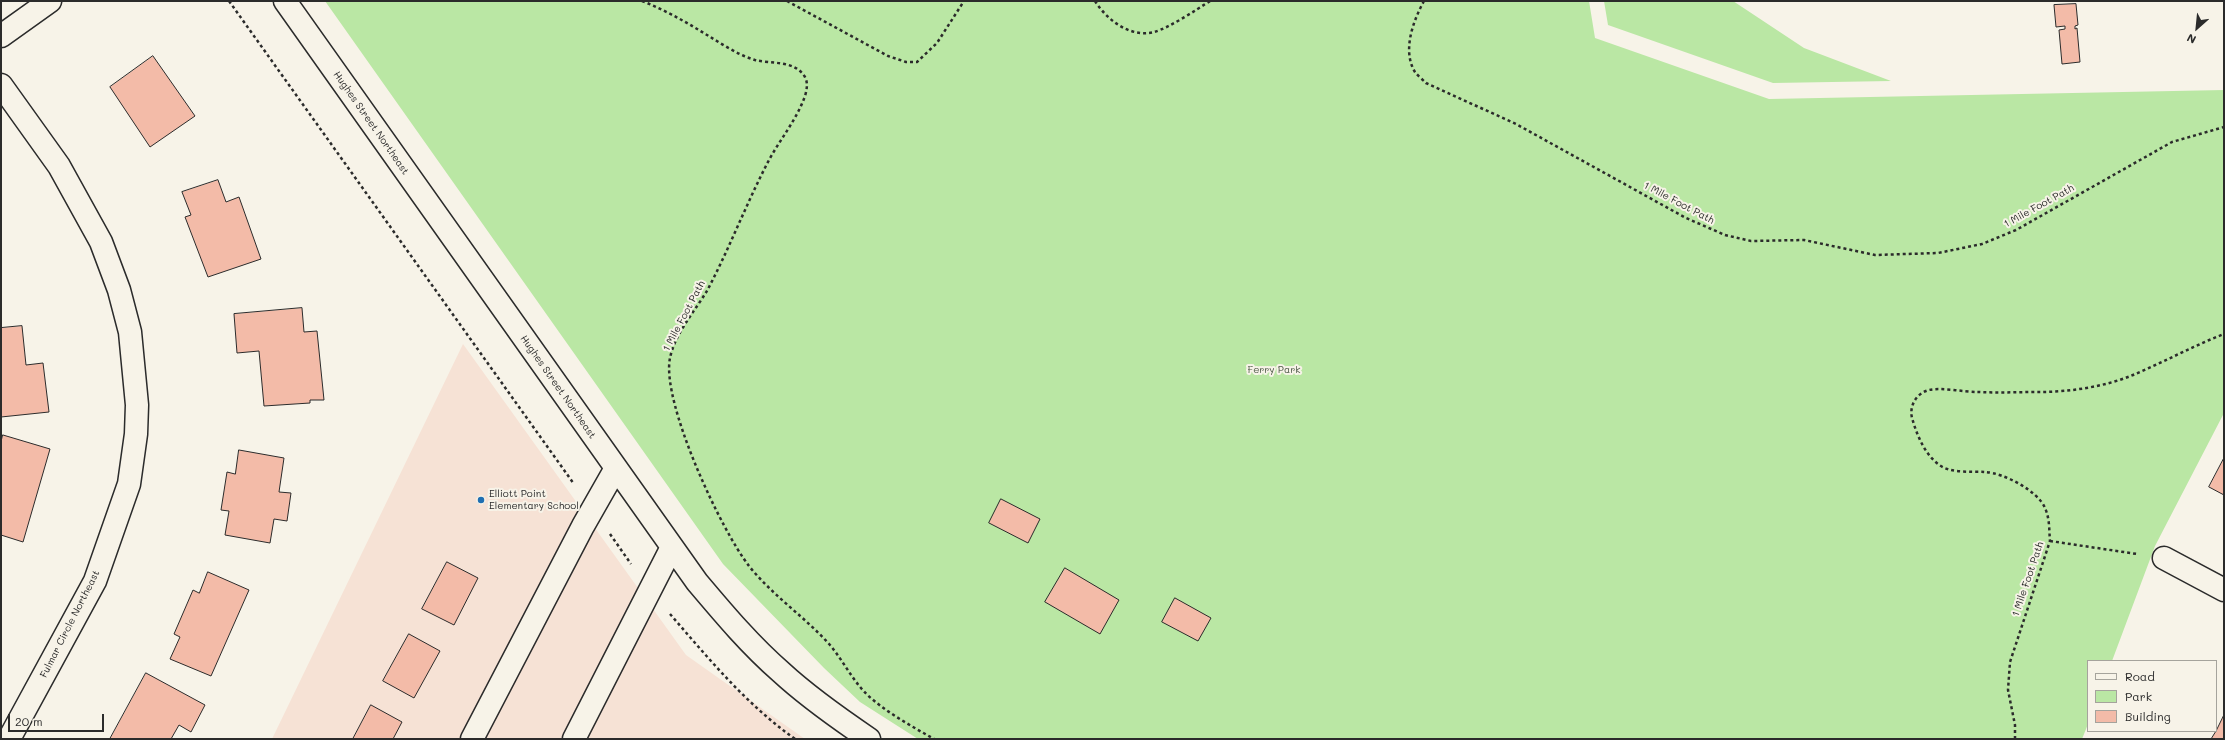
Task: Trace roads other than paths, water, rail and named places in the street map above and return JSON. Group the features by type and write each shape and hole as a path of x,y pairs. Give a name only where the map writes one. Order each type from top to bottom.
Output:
{"street":[{"path":"1,36 50,1"},
{"name":"Hughes Street Northeast","path":"285,1 697,582 732,624 781,672 833,714 869,739"},
{"name":"Fulmar Circle Northeast","path":"1,84 59,166 101,242 119,290 130,332 137,405 136,434 129,484 95,581 9,739"},
{"path":"472,739 592,510 616,468"},
{"path":"574,739 672,547"},
{"path":"2164,558 2224,590"}],"place":[{"name":"Elliott Point Elementary School","path":"481,500"}],"park label":[{"name":"Ferry Park","path":"1274,370"}]}
